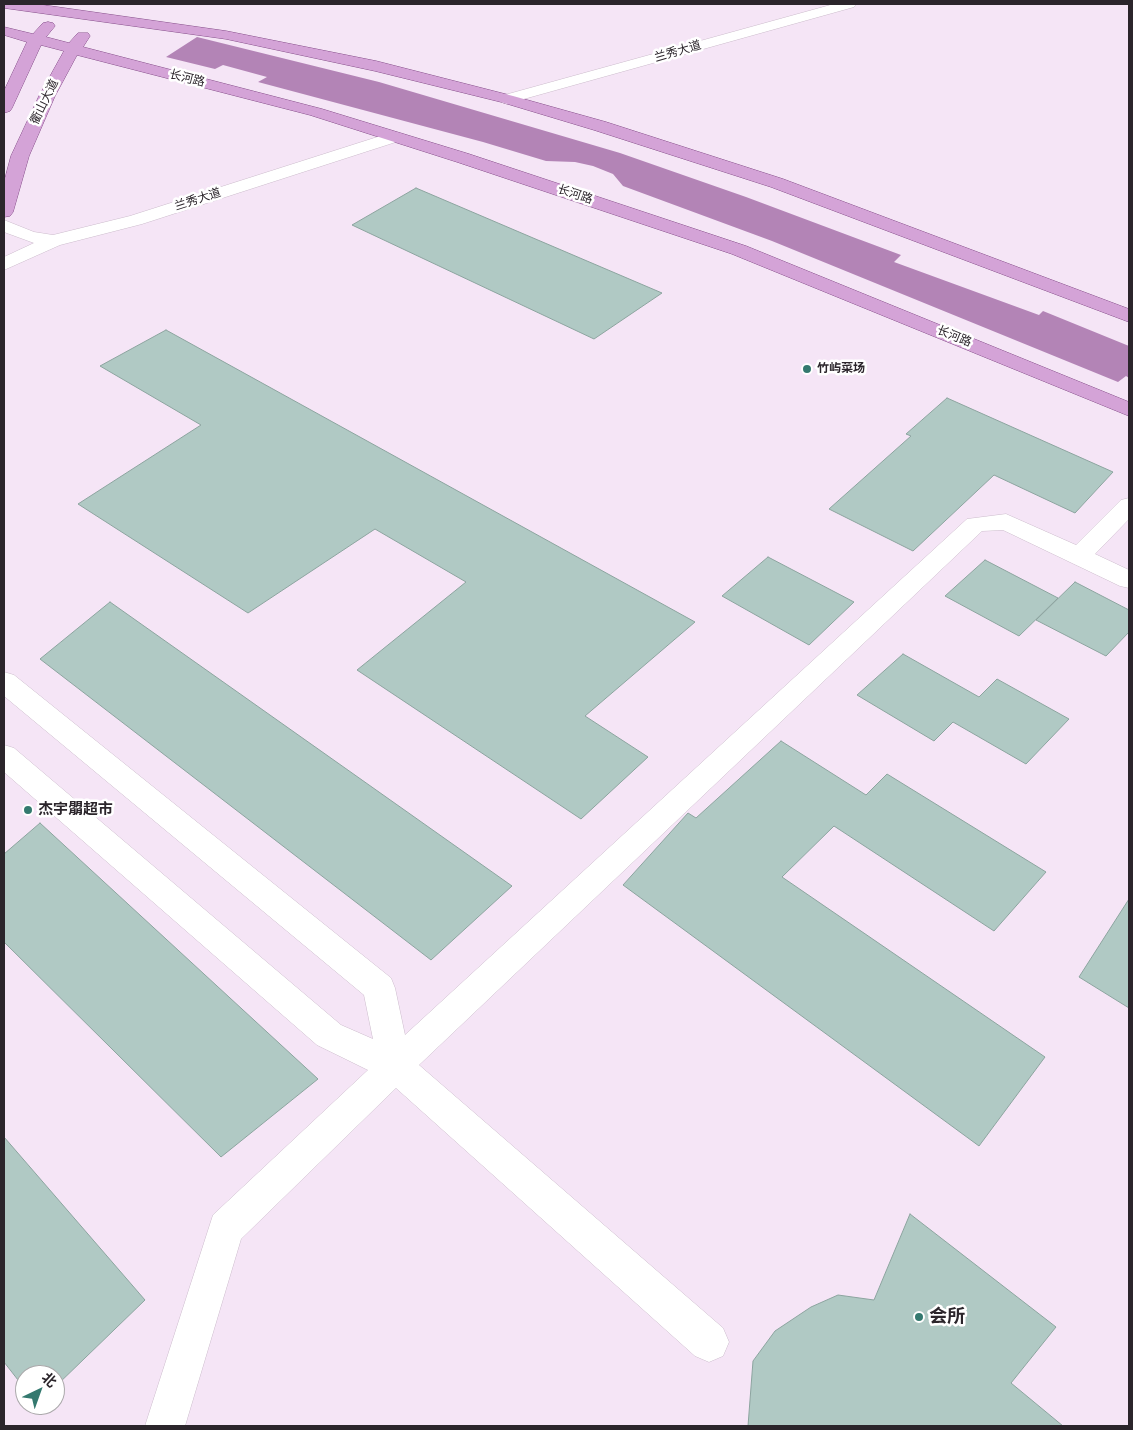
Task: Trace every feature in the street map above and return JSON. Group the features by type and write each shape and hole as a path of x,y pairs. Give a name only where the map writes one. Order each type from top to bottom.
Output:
{"main road":[{"path":"4,4 104,10 376,66 507,99 600,126 777,183 1129,316"},
{"path":"4,108 36,39 66,8"},
{"name":"衢山大道","path":"4,212 20,156 47,96 73,49 104,10"},
{"name":"长河路","path":"4,30 316,112 472,161 739,250 1129,410"}],"street":[{"name":"兰秀大道","path":"507,99 849,4"},
{"name":"兰秀大道","path":"4,264 53,241 136,220 393,137"},
{"path":"4,225 30,236 53,241"},
{"path":"1079,556 1129,504"},
{"path":"165,1426 226,1228 395,1066 975,524 1006,522 1129,580"},
{"path":"4,682 379,988 395,1066"},
{"path":"4,756 329,1035 395,1066 709,1342"}],"shaded area":[{"path":"197,37 379,82 620,153 746,197 901,255 894,262 1039,315 1043,311 1129,346 1129,378 1126,376 1118,382 772,241 623,186 613,174 593,166 575,162 546,161 483,142 258,82 267,77 223,65 215,69 166,57"}],"building":[{"path":"416,188 662,293 594,339 352,225"},
{"path":"166,330 695,622 585,716 648,757 581,819 357,670 466,582 375,529 248,613 78,504 201,425 100,366"},
{"path":"947,398 1113,472 1075,513 994,475 913,551 829,509 911,436 906,434"},
{"path":"768,557 854,602 809,645 722,596"},
{"path":"985,560 1058,598 1019,636 945,596"},
{"path":"1075,582 1129,610 1129,632 1106,656 1036,620"},
{"path":"110,602 512,886 431,960 40,659"},
{"path":"903,654 979,697 997,679 1069,719 1026,764 953,722 934,741 857,695"},
{"path":"781,741 866,795 887,774 1046,872 994,931 834,826 782,877 1045,1057 979,1146 623,885 688,813 696,818"},
{"path":"40,823 318,1079 221,1157 4,942 4,854"},
{"path":"1129,899 1129,1008 1079,977"},
{"path":"4,1137 145,1300 65,1377 65,1365 15,1365 15,1376 4,1362"},
{"name":"会所","path":"910,1214 1056,1327 1011,1383 1063,1426 748,1426 753,1361 775,1331 811,1307 838,1295 874,1300"}],"place":[{"name":"竹屿菜场","path":"807,369"},
{"name":"杰宇朤超市","path":"28,810"},
{"name":"会所","path":"919,1317"}]}
